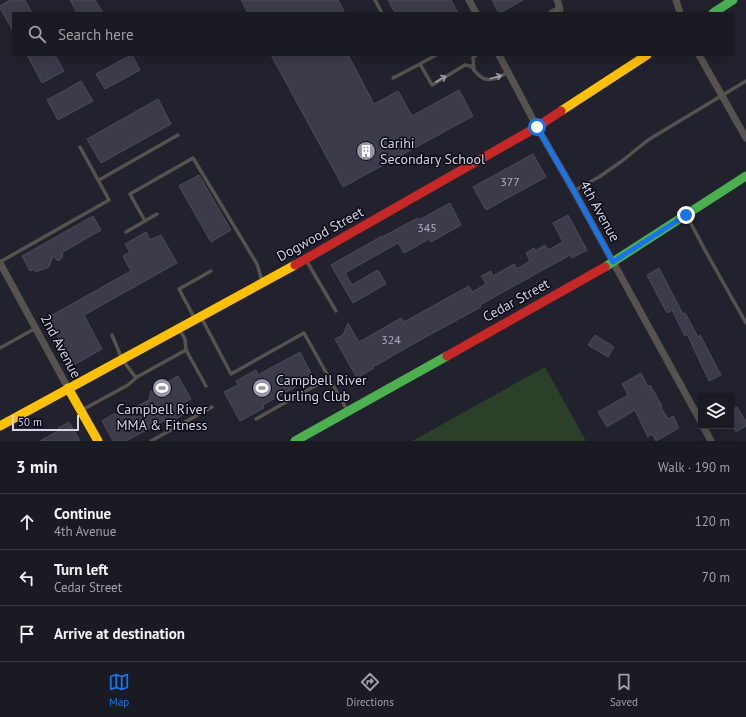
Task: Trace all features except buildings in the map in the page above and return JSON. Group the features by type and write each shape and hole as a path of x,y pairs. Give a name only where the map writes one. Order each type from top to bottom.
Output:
{"main road":[{"path":"715,12 733,0"},
{"name":"Dogwood Street","path":"0,426 197,317 306,259 537,127 646,56"},
{"name":"Cedar Street","path":"295,441 613,262 746,176"},
{"name":"2nd Avenue","path":"68,388 98,441"}],"street":[{"path":"469,0 475,12"},
{"path":"554,12 560,9 557,0"},
{"path":"676,0 680,12"},
{"name":"4th Avenue","path":"500,56 537,127 574,191 698,417"},
{"path":"700,56 746,138"},
{"name":"2nd Avenue","path":"0,263 68,388"},
{"path":"705,429 711,441"}],"lane":[{"path":"375,0 381,12"},
{"path":"394,78 434,56"},
{"path":"474,70 473,58 475,56"},
{"path":"420,64 432,85 465,65 471,66 482,77 491,79 500,77 508,72"},
{"path":"574,191 622,162 648,140 746,81"},
{"path":"98,180 178,135"},
{"path":"0,263 109,200 80,146"},
{"path":"145,221 130,194 193,158 257,264 262,282"},
{"path":"126,232 157,214"},
{"path":"686,215 746,323"},
{"path":"306,259 336,311"},
{"path":"211,271 179,289 231,374 304,333 347,411"},
{"path":"0,348 36,328"},
{"path":"178,328 185,339 186,350 206,386"},
{"path":"112,336 122,359 136,378"},
{"path":"81,411 186,350"},
{"path":"256,419 329,378"},
{"path":"151,441 212,407"}],"green space":[{"path":"545,367 586,441 412,441"}],"traffic: fast":[{"path":"715,12 733,0"},
{"path":"605,267 746,176"},
{"path":"295,441 447,356"}],"traffic: slow":[{"path":"561,111 645,56"},
{"path":"0,426 295,265"},
{"path":"68,388 98,441"}],"traffic: jam":[{"path":"295,265 537,127 561,111"},
{"path":"447,356 605,267"}],"place":[{"name":"Carihi Secondary School","path":"366,151"},
{"name":"Campbell River MMA & Fitness","path":"162,388"},
{"name":"Campbell River Curling Club","path":"262,388"}],"route":[{"path":"537,127 613,262 686,215"}]}
